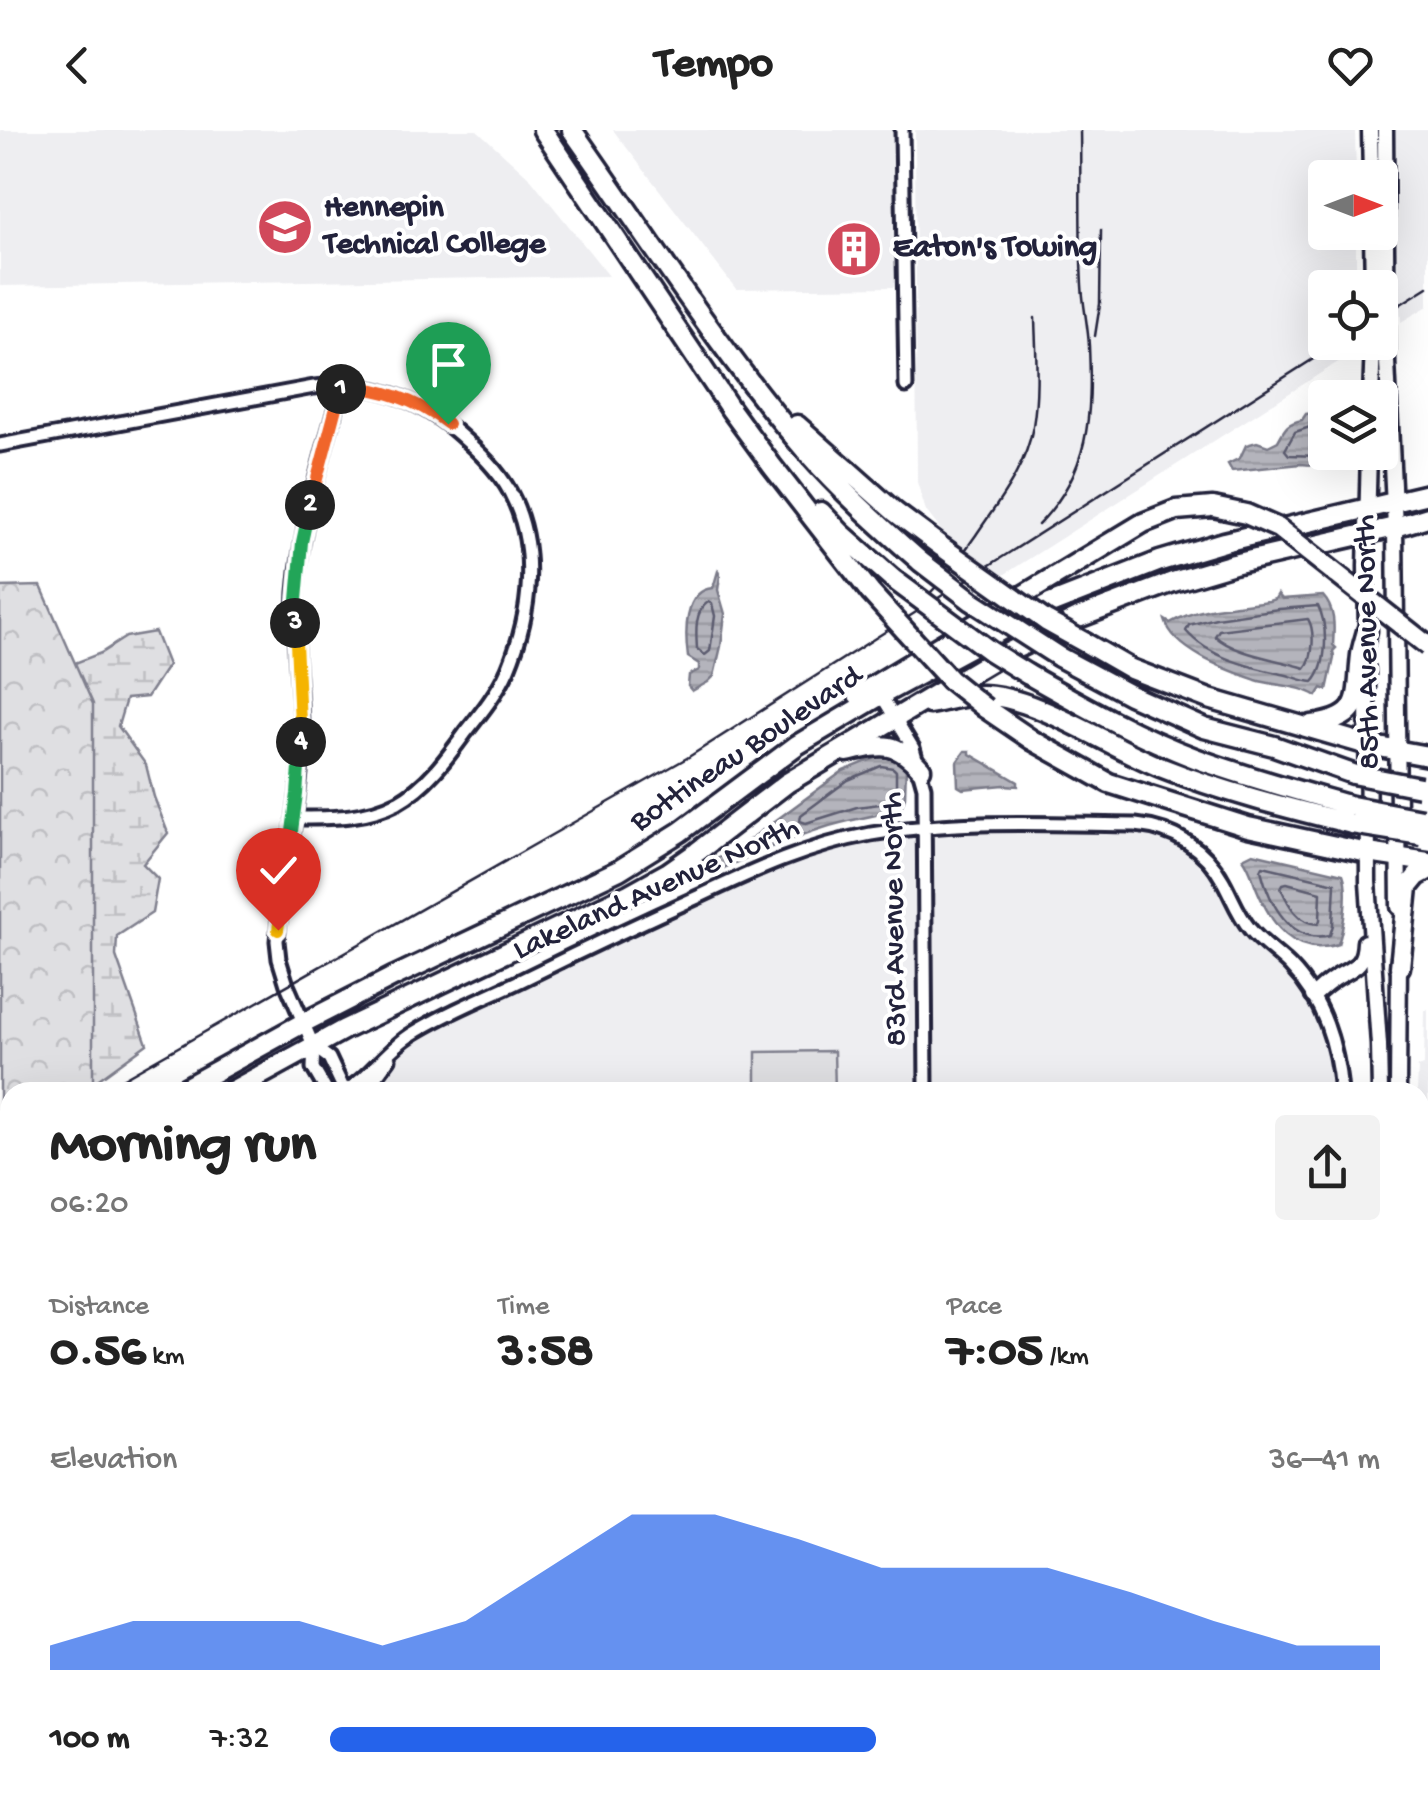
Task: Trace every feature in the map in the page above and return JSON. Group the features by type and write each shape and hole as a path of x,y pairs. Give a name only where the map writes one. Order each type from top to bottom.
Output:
{"highway":[{"path":"543,130 772,466 870,592 950,680 1032,740 1109,783 1248,827 1428,866"},
{"path":"572,130 754,386 805,450 860,508 921,562 1059,657 1130,695 1204,728 1274,746 1353,774 1424,788"},
{"path":"754,386 895,512 1046,621 1084,642 1132,668 1208,699 1368,745 1428,756"},
{"path":"731,410 829,520 893,578 990,651 1109,720 1192,757 1352,815"},
{"name":"Bottineau Boulevard","path":"196,1082 395,976 620,870 680,832 797,745 1050,604 1224,542 1428,494"},
{"path":"739,786 789,740 830,712 1143,523 1176,510 1212,507 1246,514 1278,528 1428,646"},
{"name":"Bottineau Boulevard","path":"249,1082 432,986 630,894 667,872 787,783 991,660 1113,604 1173,582 1428,517"},
{"path":"1303,726 1328,723 1354,705 1360,690 1361,653 1367,631"},
{"path":"914,708 976,695 1014,700 1131,754 1242,796 1425,827"},
{"path":"832,756 890,745 908,755 920,769"},
{"path":"1400,968 1408,887 1428,866"}],"main road":[{"name":"85th Avenue North","path":"1384,250 1395,527 1398,1082"},
{"name":"85th Avenue North","path":"1369,470 1368,853 1380,1082"},
{"path":"1313,996 1356,967 1364,955 1369,896"},
{"path":"1332,980 1348,976 1363,980 1376,999"}],"street":[{"path":"902,130 906,386"},
{"path":"0,445 342,385 372,388 413,402 448,424 494,468 509,490 524,526 528,548 527,592 507,671 488,704 433,775 398,802 355,816 294,818"},
{"path":"321,1082 313,1068 314,1047 287,985 277,950 302,723 295,616 297,579 310,507 342,385"},
{"name":"83rd Avenue North","path":"882,695 913,748 926,808 926,1082"},
{"name":"Lakeland Avenue North","path":"372,1082 396,1047 414,1032 774,862 838,842 924,826 1136,824 1187,841 1213,864 1250,930 1294,970 1313,996 1333,1040 1339,1082"},
{"name":"Lakeland Avenue North","path":"314,1047 329,1058 340,1082"},
{"name":"Lakeland Avenue North","path":"359,1082 396,1047"}],"shaded area":[{"name":"Hennepin Technical College","path":"0,130 477,130 531,179 609,276 0,286"},
{"path":"613,130 893,130 894,287 736,289"},
{"path":"915,130 1355,130 1356,160 1308,160 1308,250 1356,250 1356,270 1308,270 1308,360 1341,360 1002,576 941,530 926,511 917,482"},
{"path":"1396,130 1428,130 1428,306 1401,322 1398,278"},
{"path":"1132,832 1160,839 1189,854 1213,881 1230,916 1255,947 1285,973 1309,1006 1318,1024 1330,1082 377,1082 402,1051 428,1034 688,909 783,868 851,846 937,834"},
{"path":"1428,1010 1428,1082 1417,1082 1418,1067 1424,1065"}],"green space":[{"path":"41,586 93,704 93,1082 0,1082 0,587"},
{"path":"155,632 168,665 147,697 126,699 118,726 146,765 168,833 143,864 158,879 152,913 117,936 116,956 147,1044 95,1082 6,1082 38,753 75,663 126,637"},
{"path":"834,1051 835,1082 756,1082 756,1052"}],"water":[{"path":"1306,414 1308,465 1232,471 1228,464 1240,458 1246,445 1257,442 1268,446 1278,441 1287,427"},
{"path":"718,571 718,590 725,614 721,646 714,676 692,691 688,686 689,675 699,670 699,664 688,657 688,615 696,597 713,588"},
{"path":"1278,594 1282,599 1323,596 1330,607 1336,648 1327,690 1322,688 1317,696 1256,680 1203,658 1179,641 1165,620 1170,623 1206,610 1269,601"},
{"path":"965,751 1018,782 1018,786 958,786 957,762"},
{"path":"880,756 898,759 906,765 901,808 806,834 690,883 688,877 693,872 745,843 843,771"},
{"path":"1253,853 1343,874 1345,909 1338,944 1308,946 1286,935 1262,901 1243,858"}],"railway":[{"path":"1038,525 1055,505 1078,464 1088,419 1090,372 1081,266 1080,130"},
{"path":"1095,336 1100,304 1101,230"},
{"path":"1398,306 1428,287"},
{"path":"928,595 976,535 1024,456 1036,399 1035,318"},
{"path":"117,1082 687,758 1312,360"}],"place":[{"name":"Hennepin Technical College","path":"285,227"},
{"name":"Eaton's Towing","path":"854,249"}],"route":[{"path":"278,930 297,794 302,723 296,654 297,579 310,507 342,385 392,394 448,424"}]}
